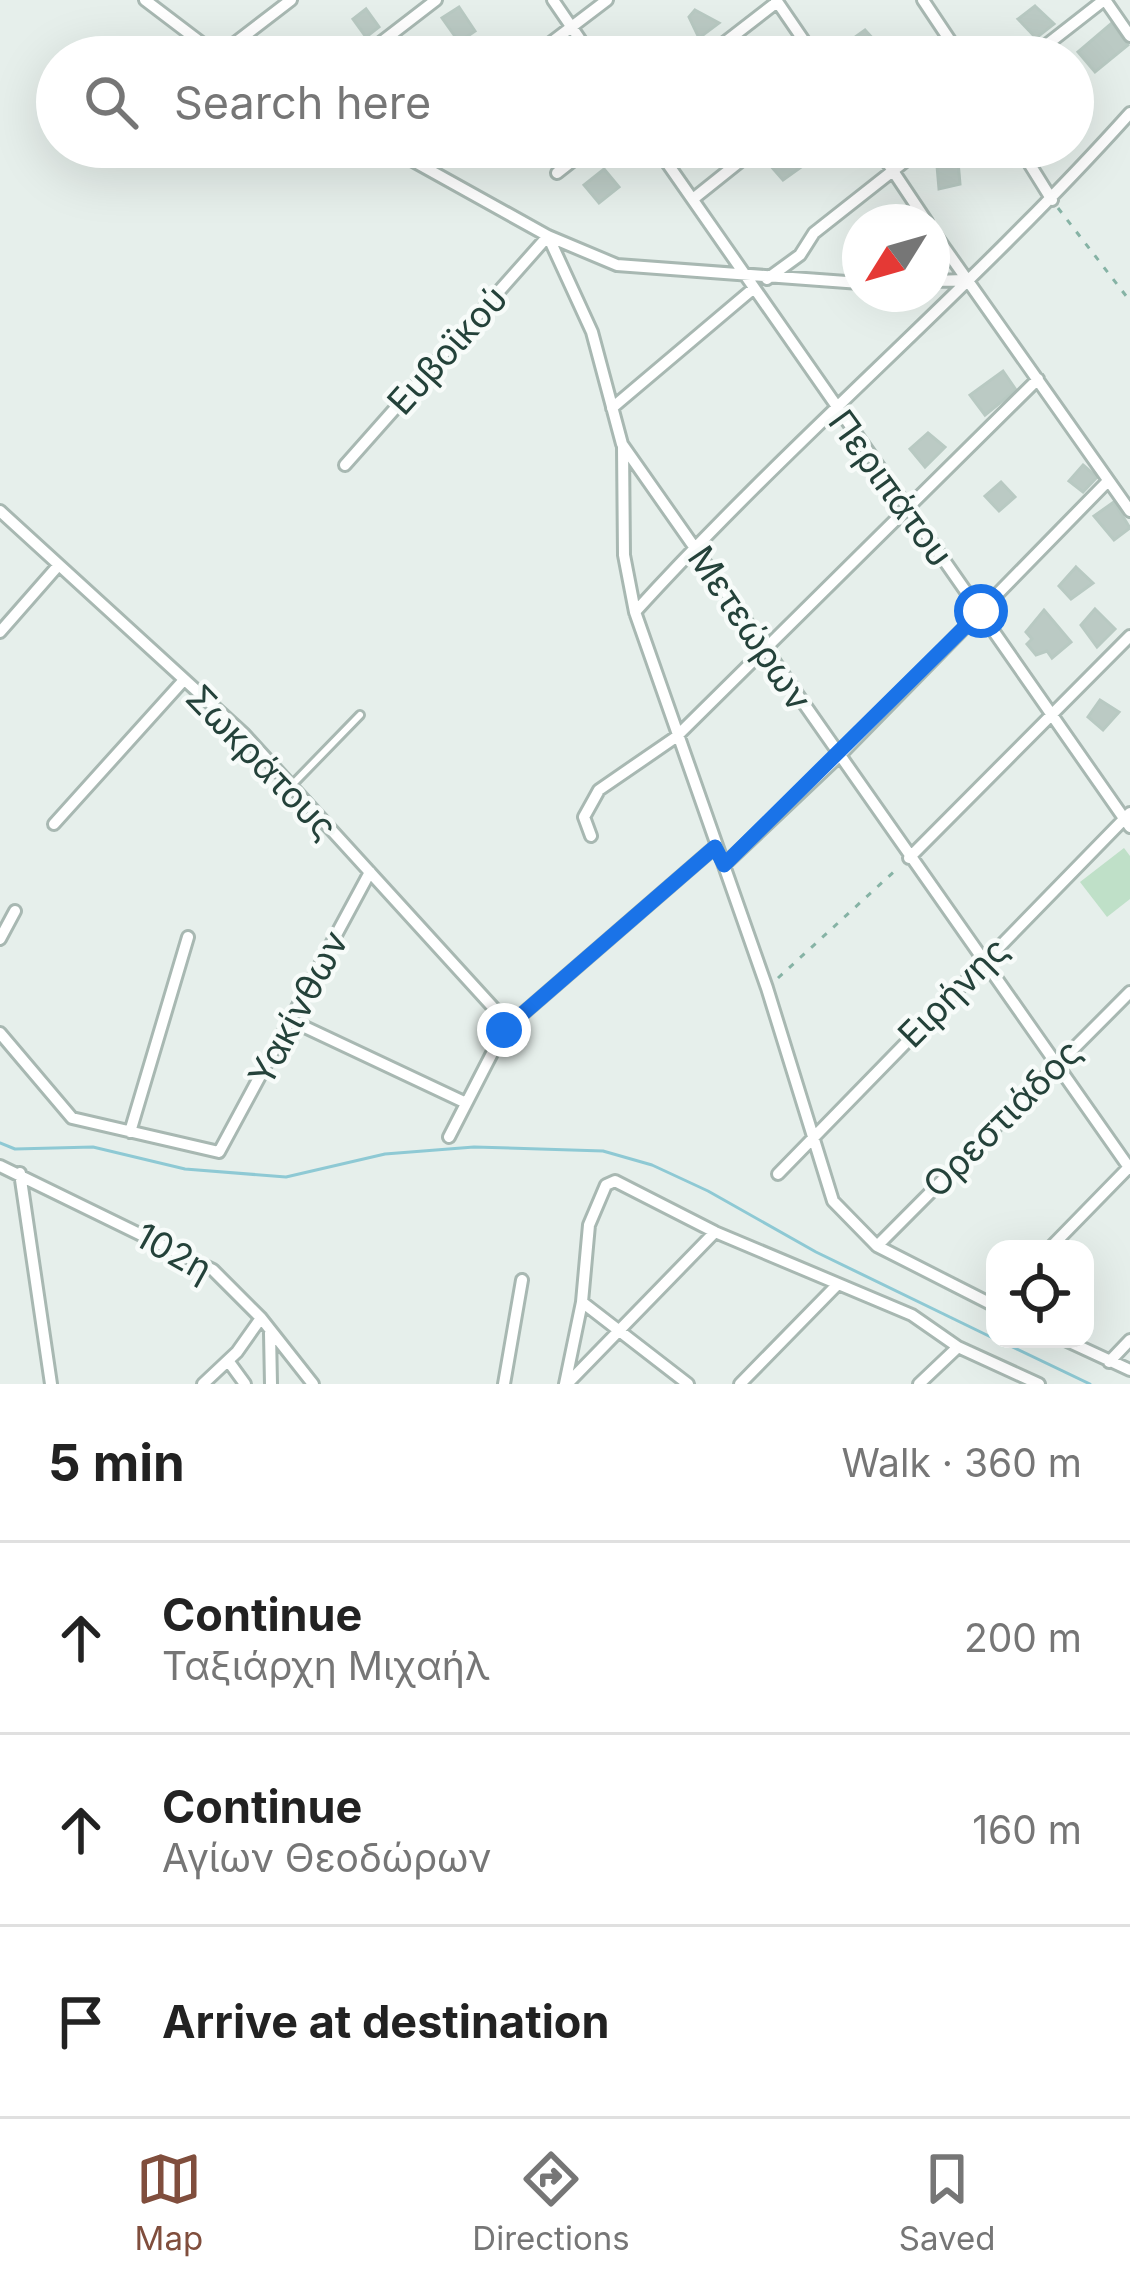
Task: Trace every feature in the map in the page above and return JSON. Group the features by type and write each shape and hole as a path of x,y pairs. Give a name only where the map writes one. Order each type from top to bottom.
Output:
{"street":[{"path":"145,0 192,36"},
{"path":"246,36 291,0"},
{"path":"389,36 436,0"},
{"path":"553,0 577,36"},
{"path":"559,36 607,0"},
{"path":"923,0 948,36"},
{"path":"1058,36 1105,0 1130,36"},
{"path":"732,36 776,1 800,36"},
{"path":"1094,153 1130,113"},
{"path":"437,168 548,236 617,265 751,282 842,282"},
{"path":"557,172 562,168"},
{"name":"Περιπάτου","path":"671,168 833,409 1128,820"},
{"path":"693,199 732,168"},
{"path":"891,168 915,204"},
{"path":"767,279 899,168"},
{"path":"1032,168 1052,200"},
{"path":"635,612 694,547 1081,168"},
{"name":"Μετεώρων","path":"548,236 592,332 622,444 1130,1168"},
{"name":"Ευβοϊκού","path":"345,465 548,236"},
{"path":"950,257 1130,511"},
{"path":"950,280 965,280"},
{"path":"612,408 751,282"},
{"path":"591,836 584,817 599,790 676,737 1038,379"},
{"path":"622,444 624,555 635,612 766,988 833,1201 877,1246 986,1300"},
{"path":"724,865 838,757 1108,481"},
{"name":"Σωκράτους","path":"0,512 244,734 510,1026"},
{"path":"0,632 57,566"},
{"path":"909,858 1051,710 1130,636"},
{"path":"54,824 183,681"},
{"name":"Ειρήνης","path":"778,1174 982,962 1128,820"},
{"path":"449,1137 464,1102 510,1026 715,847"},
{"name":"Υακίνθων","path":"130,1132 210,1154 227,1144 370,872"},
{"path":"0,939 15,911"},
{"path":"0,1033 72,1118 130,1132 188,937"},
{"name":"Ορεστιάδος","path":"877,1246 1055,1062 1130,992"},
{"path":"292,1021 464,1102"},
{"name":"102η","path":"0,1166 195,1259 261,1318 313,1384"},
{"path":"1058,1240 1130,1168"},
{"path":"20,1173 52,1384"},
{"path":"566,1384 582,1302 589,1225 606,1185 623,1184 715,1232 912,1316 958,1347 1039,1384"},
{"path":"566,1384 715,1232"},
{"path":"504,1384 523,1280"},
{"path":"740,1384 836,1286"},
{"path":"582,1302 688,1384"},
{"path":"202,1384 229,1362 261,1318"},
{"path":"270,1330 271,1384"},
{"path":"1109,1362 1130,1340"},
{"path":"920,1384 958,1347"},
{"path":"1081,1348 1130,1370"},
{"path":"229,1362 245,1384"}],"lane":[{"path":"289,788 360,715"}],"path":[{"path":"1052,200 1130,301"},
{"path":"766,988 909,858"}],"green space":[{"path":"1124,848 1130,856 1130,899 1107,917 1080,882"}],"building":[{"path":"1035,6 1054,24 1034,36 1018,19"},
{"path":"459,7 475,31 455,36 442,18"},
{"path":"366,9 379,27 365,36 353,19"},
{"path":"695,10 719,23 698,36 689,17"},
{"path":"1112,23 1128,45 1095,72 1094,38"},
{"path":"772,168 800,168 783,180"},
{"path":"937,168 959,168 960,184 939,189"},
{"path":"604,169 619,187 599,203 584,185"},
{"path":"1003,371 1016,390 985,415 970,395"},
{"path":"928,433 945,447 925,467 910,449"},
{"path":"1083,465 1097,477 1083,492 1069,481"},
{"path":"1001,482 1015,497 999,511 985,496"},
{"path":"1114,502 1130,528 1114,540 1094,516"},
{"path":"1076,567 1093,583 1071,599 1059,586"},
{"path":"1095,609 1115,629 1097,647 1081,625"},
{"path":"1044,610 1071,642 1052,658 1047,651 1036,655 1027,644 1032,639 1026,632"},
{"path":"1100,700 1119,712 1103,730 1088,717"}],"waterway":[{"path":"0,1143 15,1149 93,1147 185,1169 286,1177 385,1154 474,1147 603,1151 652,1165 708,1191 816,1252 986,1335"},
{"path":"1015,1348 1090,1384"}],"route":[{"path":"504,1030 715,847 724,865 981,611"}]}
